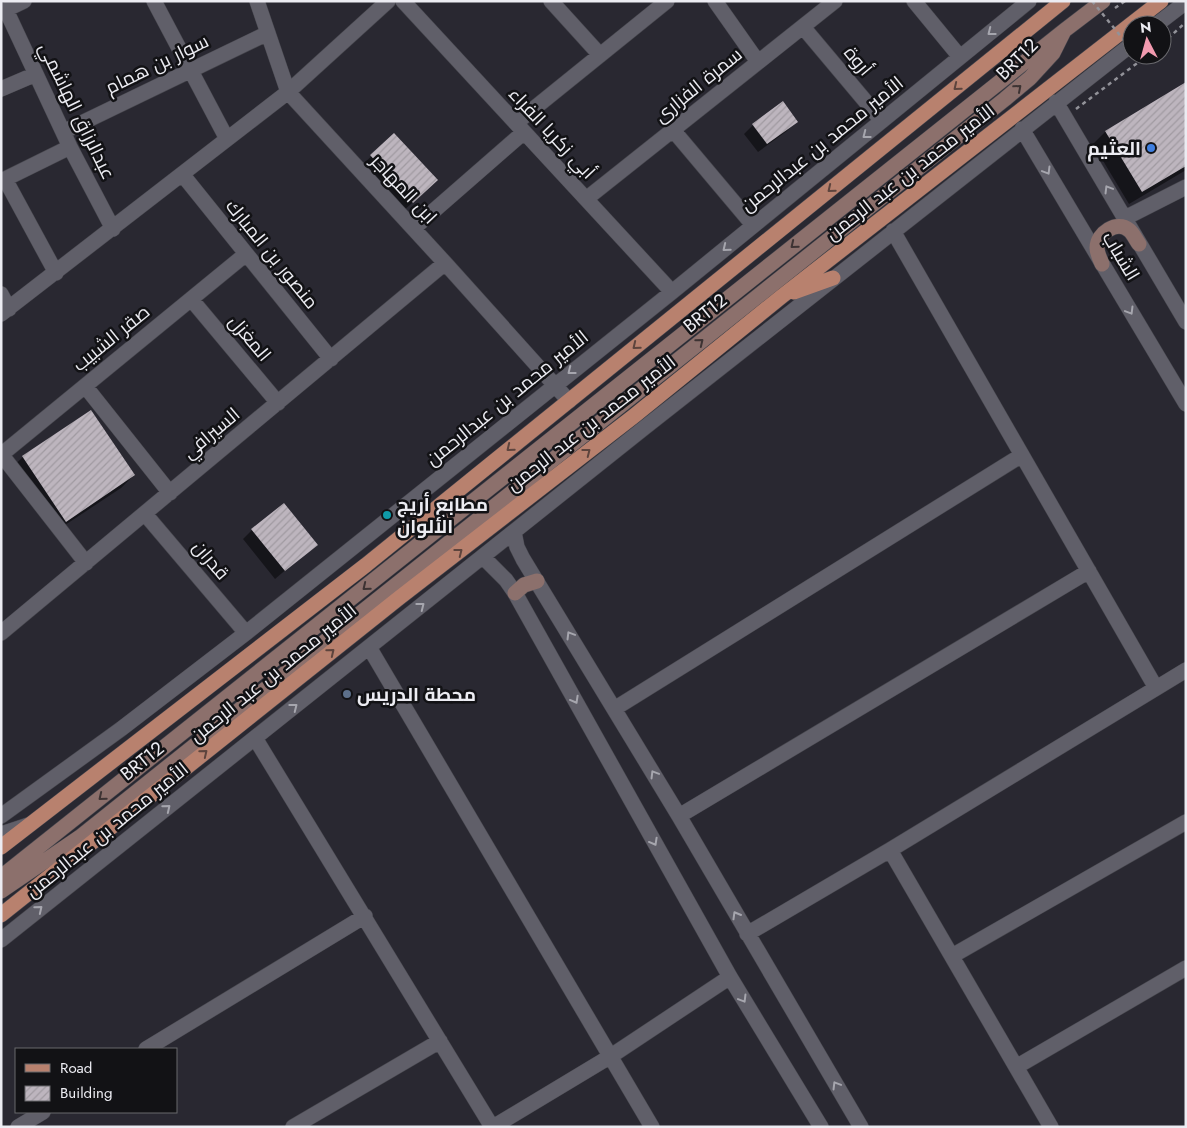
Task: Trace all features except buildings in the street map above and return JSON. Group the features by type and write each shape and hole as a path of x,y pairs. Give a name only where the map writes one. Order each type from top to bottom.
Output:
{"main road":[{"name":"الأمير محمد بن عبد الرحمن","path":"1,847 366,565 1064,1"},
{"name":"BRT12","path":"1,877 1103,1"},
{"name":"الأمير محمد بن عبد الرحمن","path":"1,915 392,604 639,422 781,297 1161,1"},
{"name":"BRT12","path":"1,891 80,837 1005,99 1030,78 1053,53 1065,30"},
{"path":"1102,264 1097,248 1099,239 1104,232 1120,227 1129,230 1139,244"},
{"path":"781,297 833,278"},
{"path":"515,593 524,585 537,581"}],"street":[{"path":"4,11 24,1"},
{"path":"154,1 227,139"},
{"path":"1,294 5,312 288,92 388,1"},
{"name":"أبي زكريا الفراء","path":"403,1 672,292"},
{"path":"551,1 600,55"},
{"path":"414,228 600,55 667,1"},
{"path":"715,1 758,62"},
{"name":"سمرة الفزارى","path":"586,200 835,1"},
{"path":"914,1 960,57"},
{"name":"الأمير محمد بن عبدالرحمن","path":"1,816 121,729 246,633 672,292 1029,1"},
{"name":"ابن المهاجر","path":"258,2 288,92 446,263 569,401"},
{"path":"1169,15 1186,2"},
{"name":"عبدالرزاق الهاشمي","path":"4,11 70,147 113,229"},
{"name":"أروة","path":"803,27 882,121"},
{"name":"سوار بن همام","path":"63,132 268,32"},
{"name":"الأمير محمد بن عبدالرحمن","path":"1,940 514,532 639,422 833,278 1122,52"},
{"path":"1,89 36,74"},
{"name":"الشباب","path":"1056,102 1186,322"},
{"name":"الشباب","path":"1022,129 1186,404"},
{"path":"674,130 754,225"},
{"path":"56,273 3,180 70,147"},
{"name":"منصور بن المبارك","path":"182,174 330,359"},
{"path":"1125,218 1186,187"},
{"path":"893,231 1156,688"},
{"name":"صقر الشبيب","path":"2,454 246,254"},
{"name":"السيرافي","path":"1,634 446,263"},
{"name":"المغزل","path":"190,299 278,403"},
{"path":"84,386 170,493"},
{"path":"2,454 86,563"},
{"path":"614,709 1022,455"},
{"name":"قدران","path":"145,514 246,633"},
{"path":"514,532 517,547 679,816 861,1127"},
{"path":"483,557 501,574 515,593 730,976 821,1127"},
{"path":"679,816 1089,571"},
{"path":"369,647 652,1127"},
{"path":"747,934 890,850 1186,670"},
{"path":"255,738 493,1127 611,1056 730,976"},
{"path":"952,956 1186,822"},
{"path":"1,834 32,824"},
{"path":"890,850 1051,1127"},
{"path":"148,1048 365,916"},
{"path":"1016,1067 1186,968"},
{"path":"293,1127 440,1041"},
{"path":"18,1127 40,1113"}],"path":[{"path":"1092,1 1122,38"},
{"path":"1172,35 1186,22"},
{"path":"1065,117 1135,65"}],"place":[{"name":"العثيم","path":"1151,148"},
{"name":"مطابع أريج الألوان","path":"387,515"},
{"name":"محطة الدريس","path":"347,694"}]}
